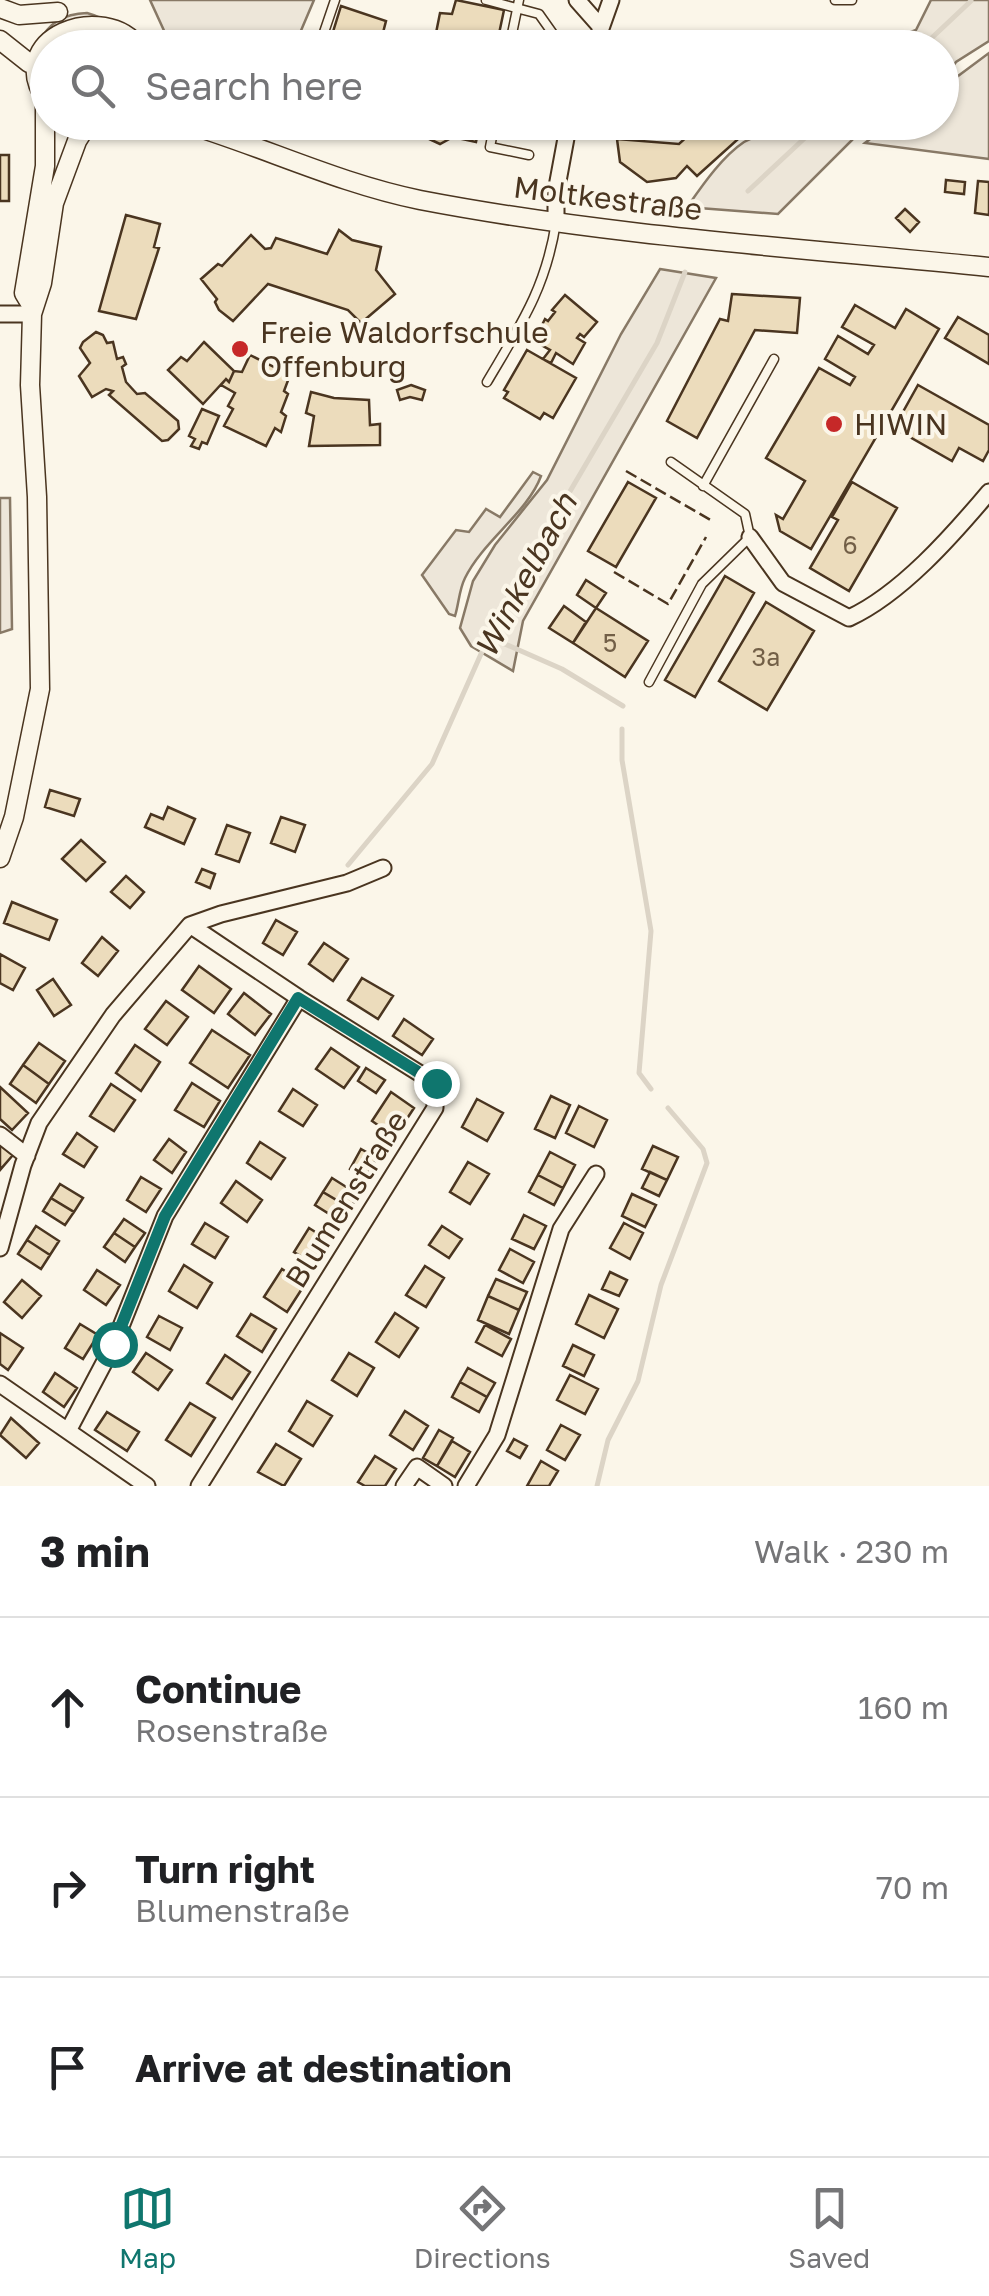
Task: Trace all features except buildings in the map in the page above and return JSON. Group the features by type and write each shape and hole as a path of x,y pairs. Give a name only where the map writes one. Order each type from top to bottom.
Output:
{"street":[{"path":"577,0 600,26"},
{"path":"599,30 611,0"},
{"path":"99,7 110,11 131,30"},
{"path":"0,8 19,15 67,9 40,30"},
{"path":"0,40 29,63"},
{"path":"30,59 30,69"},
{"path":"32,311 24,294 45,166 45,140"},
{"path":"0,858 14,817 40,689 37,497 30,384 32,311 42,283 54,203 78,140"},
{"name":"Moltkestraße","path":"237,140 304,168 417,199 556,222 989,267"},
{"path":"556,222 556,192 566,140"},
{"path":"0,314 32,311"},
{"path":"750,536 783,583 849,618 876,606 989,492"},
{"path":"0,1248 39,1124 87,1049 190,925 346,882 382,868"},
{"name":"Blumenstraße","path":"190,925 298,998 436,1083 436,1108 198,1486"},
{"path":"68,1431 114,1344 165,1216 298,998"},
{"path":"0,1135 26,1156"},
{"path":"466,1486 498,1435 561,1230 596,1174"},
{"path":"0,1384 147,1486"},
{"path":"404,1486 417,1468 444,1486"}],"lane":[{"path":"325,30 336,0"},
{"path":"486,0 518,3 540,14 550,30"},
{"path":"835,0 852,0"},
{"path":"513,30 518,3"},
{"path":"491,140 490,147 529,155"},
{"path":"487,382 539,291 549,266 556,222"},
{"path":"703,486 774,359"},
{"path":"648,682 702,584 750,536 745,514 671,462"}],"shaded area":[{"path":"150,0 314,0 301,30 164,30"},
{"path":"931,0 989,0 989,41 959,60 959,30 916,30"},
{"path":"87,13 115,30 47,30 71,15"},
{"path":"989,53 989,159 865,143 959,140 959,75"},
{"path":"852,140 778,214 699,208 690,203 714,170 744,142"},
{"path":"660,269 716,278 523,621 513,671 471,646 460,628 473,581 495,545 547,480 621,334"},
{"path":"533,472 541,476 535,489 473,564 463,583 455,616 449,614 422,575 456,530 469,532 486,509 500,517"},
{"path":"0,498 10,498 12,629 0,633"}],"waterway":[{"name":"Winkelbach","path":"940,30 971,1"},
{"name":"Winkelbach","path":"748,191 803,140"},
{"name":"Winkelbach","path":"348,865 432,764 501,609 657,343 685,272"},
{"path":"489,637 562,669 623,706"},
{"path":"622,729 622,760 651,931 639,1073 651,1089"},
{"path":"597,1486 608,1440 638,1381 661,1285 707,1163 703,1149 668,1108"}],"fence":[{"path":"626,471 714,522"},
{"path":"614,572 668,604 706,537"}],"place":[{"name":"Freie Waldorfschule Offenburg","path":"240,349"},
{"name":"HIWIN","path":"834,424"}],"route":[{"path":"114,1344 165,1216 298,998 436,1083"}]}
